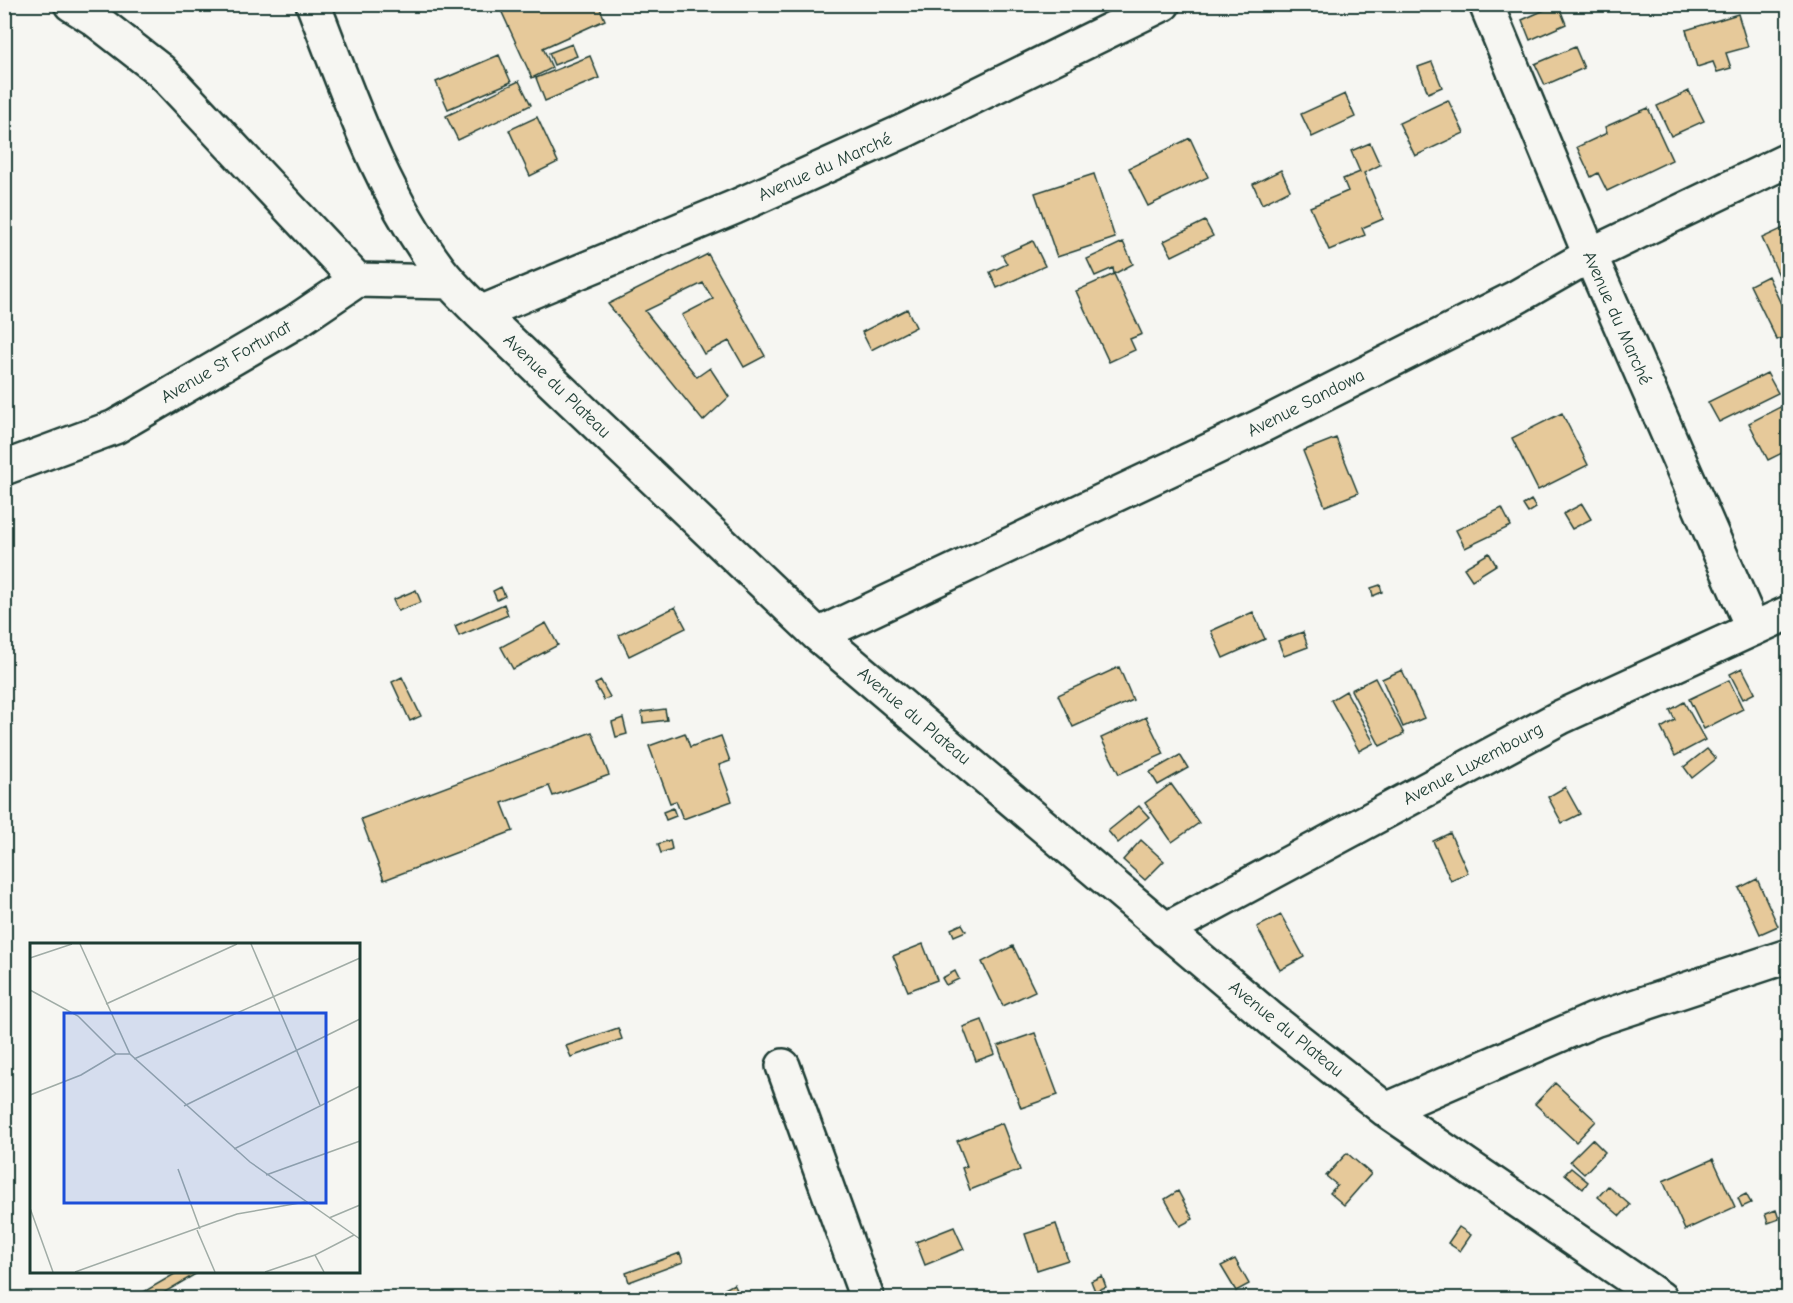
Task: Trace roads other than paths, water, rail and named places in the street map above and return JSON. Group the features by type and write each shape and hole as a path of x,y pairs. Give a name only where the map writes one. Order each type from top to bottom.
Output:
{"street":[{"path":"71,4 161,71 357,280 448,282"},
{"name":"Avenue du Plateau","path":"313,4 370,150 411,226 448,282 818,635 1164,930 1270,1019 1386,1110 1644,1296"},
{"name":"Avenue du Marché","path":"480,313 735,207 906,130 1163,4"},
{"name":"Avenue du Marché","path":"1486,4 1590,255 1753,629"},
{"name":"Avenue Sandowa","path":"818,635 1257,428 1515,298 1590,255 1788,160"},
{"name":"Avenue St Fortunat","path":"4,468 115,427 295,322 357,280"},
{"name":"Avenue Luxembourg","path":"1164,930 1561,717 1674,663 1788,613"},
{"path":"1386,1110 1594,1020 1788,956"},
{"path":"783,1066 867,1299"}]}
